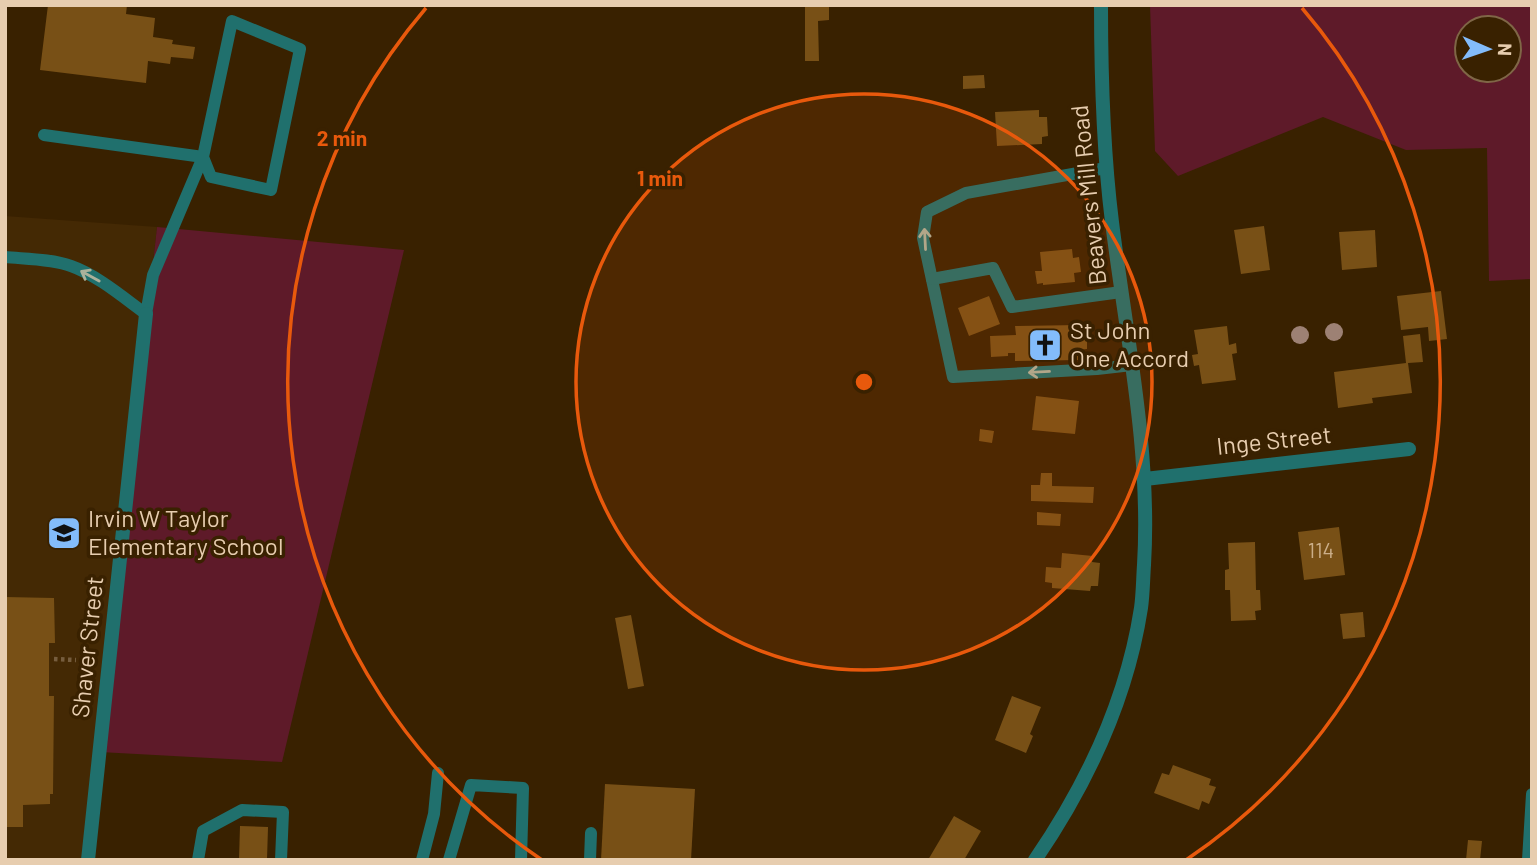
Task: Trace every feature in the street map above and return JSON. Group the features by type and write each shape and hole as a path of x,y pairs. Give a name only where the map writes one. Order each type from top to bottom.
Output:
{"street":[{"name":"Beavers Mill Road","path":"1035,860 1074,799 1100,748 1120,695 1141,606 1146,536 1145,479 1142,438 1111,221 1101,78 1101,5"},
{"name":"Shaver Street","path":"88,860 146,314"},
{"name":"Inge Street","path":"1145,479 1409,449"}],"lane":[{"path":"5,257 71,266 98,280 146,314 153,275 203,157 232,21 300,49 271,190 211,177 203,157"},
{"path":"44,135 203,157"},
{"path":"1106,167 966,193 927,212 923,238 953,377 1132,365"},
{"path":"932,279 993,268 1012,307 1121,292"},
{"path":"422,860 434,814 438,773"},
{"path":"449,860 471,785 523,788 521,860"},
{"path":"1528,860 1532,794"},
{"path":"198,860 202,831 242,810 283,812 281,860"},
{"path":"590,860 591,832"}],"path":[{"path":"54,659 76,660"}],"shaded area":[{"path":"1150,5 1532,5 1532,279 1489,281 1487,148 1406,150 1323,117 1178,176 1155,151"},
{"name":"Irvin W Taylor Elementary School","path":"5,216 157,227 88,860 5,860"},
{"path":"157,227 404,250 282,762 100,752"}],"building":[{"path":"48,5 127,5 126,14 155,18 153,37 173,40 172,44 195,47 193,59 171,57 170,64 148,61 146,83 40,70"},
{"path":"805,5 829,5 829,20 818,21 819,61 805,61"},
{"path":"984,75 985,88 963,89 963,76"},
{"path":"1039,110 1039,117 1047,117 1048,136 1042,137 1042,144 997,146 995,112"},
{"path":"1264,226 1270,270 1241,274 1234,230"},
{"path":"1375,230 1377,267 1342,270 1339,232"},
{"path":"1072,249 1073,258 1079,257 1081,272 1074,273 1075,282 1037,284 1035,271 1042,271 1040,252"},
{"path":"1441,291 1447,339 1429,341 1428,327 1401,330 1397,296"},
{"path":"989,296 1000,324 969,336 958,308"},
{"path":"1079,325 1080,333 1087,333 1087,349 1079,350 1079,360 1015,361 1015,353 991,357 990,336 1016,335 1015,326"},
{"path":"1227,326 1229,345 1236,343 1237,353 1232,354 1236,380 1202,384 1199,365 1194,366 1192,355 1198,354 1194,330"},
{"path":"1420,334 1423,362 1408,363 1412,393 1372,398 1373,403 1338,408 1334,372 1406,363 1403,336"},
{"path":"1036,396 1079,401 1075,434 1032,430"},
{"path":"980,429 994,431 992,443 979,441"},
{"path":"1041,473 1052,473 1052,486 1094,487 1093,503 1031,501 1031,485 1040,485"},
{"path":"1037,512 1061,514 1060,526 1037,525"},
{"path":"1339,527 1345,575 1304,580 1298,532"},
{"path":"1255,542 1256,590 1260,590 1261,610 1255,611 1256,620 1231,621 1230,590 1225,590 1225,570 1229,569 1228,543"},
{"path":"1062,553 1093,556 1092,562 1100,563 1098,586 1091,586 1090,591 1052,588 1052,583 1045,582 1046,567 1061,568"},
{"path":"5,597 54,598 55,643 49,643 49,696 54,696 53,794 50,794 50,804 23,805 23,827 5,827"},
{"path":"1363,612 1365,637 1343,639 1340,614"},
{"path":"631,615 644,686 628,689 615,618"},
{"path":"1012,696 1041,707 1026,753 995,740"},
{"path":"1173,765 1211,779 1209,785 1216,787 1209,804 1202,801 1199,810 1154,793 1162,773 1169,775"},
{"path":"605,784 695,789 691,860 601,860"},
{"path":"954,816 981,831 964,860 928,860"},
{"path":"240,826 268,827 267,860 239,860"},
{"path":"1468,840 1482,841 1480,860 1466,860"}],"place":[{"name":"St John One Accord","path":"1045,345"},
{"name":"Irvin W Taylor Elementary School","path":"64,533"}]}
